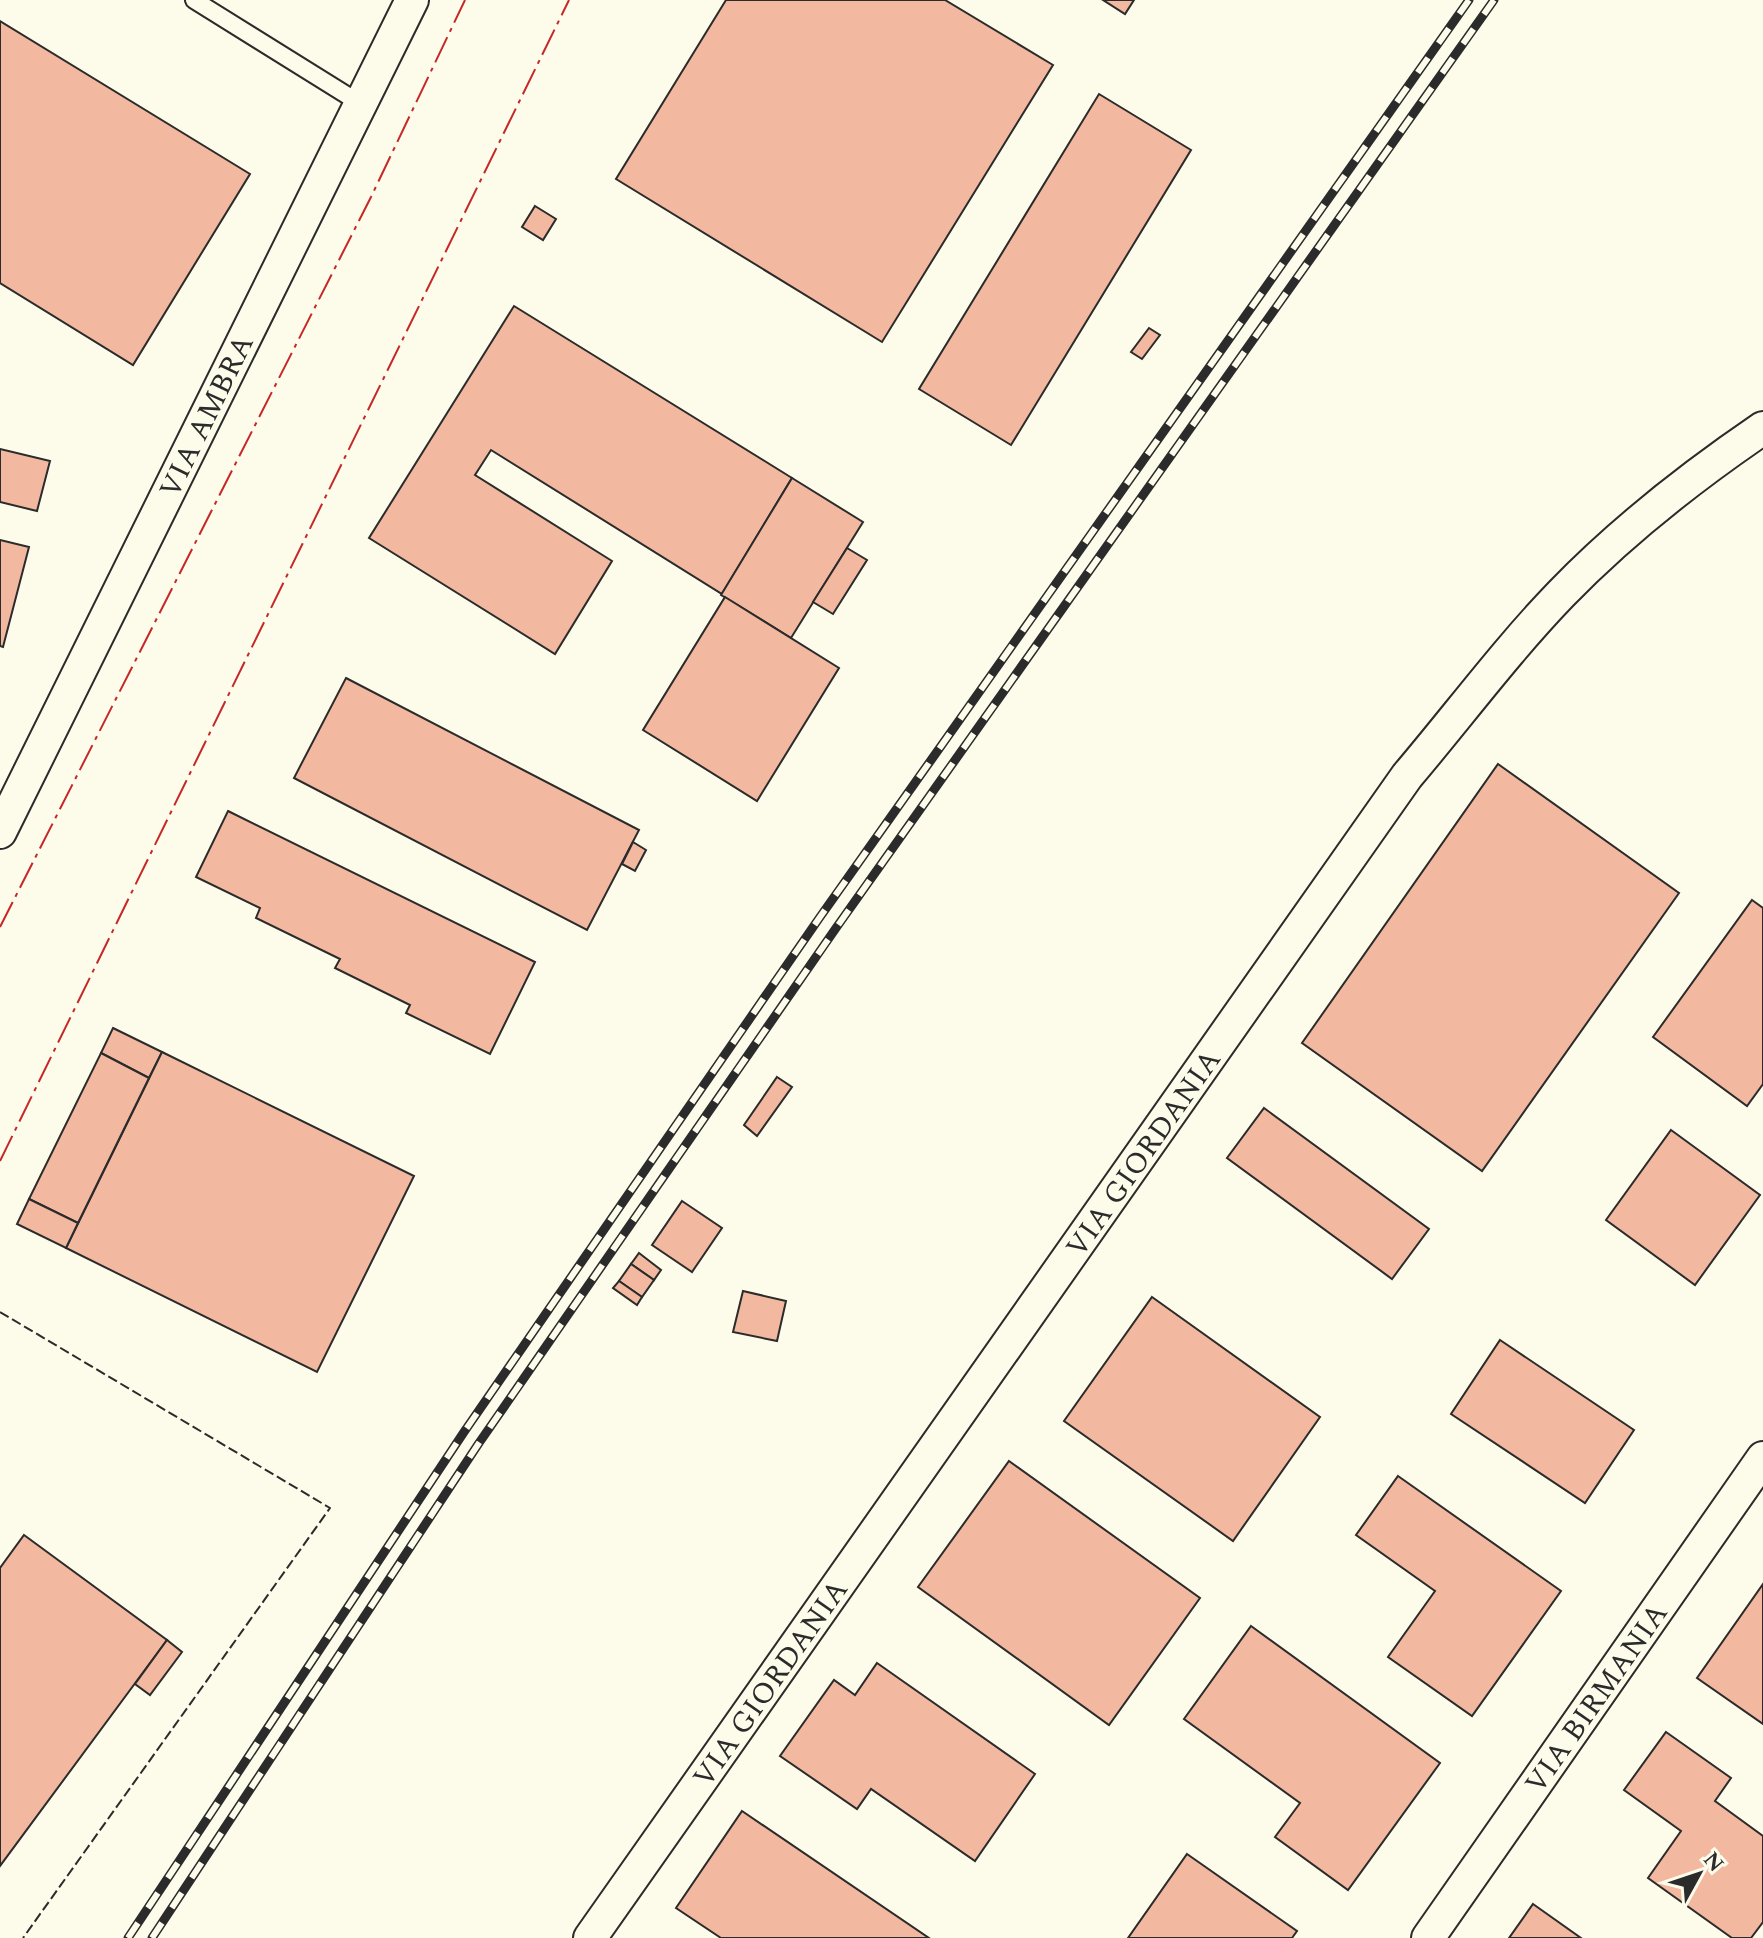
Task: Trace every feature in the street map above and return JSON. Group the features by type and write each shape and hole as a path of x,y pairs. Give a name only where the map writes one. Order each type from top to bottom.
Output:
{"street":[{"name":"VIA AMBRA","path":"0,832 412,0"},
{"name":"VIA GIORDANIA","path":"590,1938 1407,776 1559,596 1590,565 1698,472 1763,428"},
{"name":"VIA BIRMANIA","path":"1428,1938 1763,1458"}],"lane":[{"path":"194,0 361,104"}],"building":[{"path":"726,0 945,0 1053,65 882,342 616,179"},
{"path":"1103,0 1134,0 1125,14"},
{"path":"0,21 250,174 133,365 0,283"},
{"path":"1099,94 1191,150 1011,445 919,389"},
{"path":"535,206 556,219 543,240 522,227"},
{"path":"514,306 792,478 722,594 491,450 475,475 612,561 555,654 369,538"},
{"path":"1149,328 1160,335 1142,359 1131,352"},
{"path":"0,449 50,461 37,511 0,502"},
{"path":"792,478 863,522 791,638 721,595"},
{"path":"0,540 29,547 3,647 0,646"},
{"path":"847,548 867,560 833,614 813,602"},
{"path":"725,597 839,668 757,801 643,730"},
{"path":"346,678 639,830 587,930 294,778"},
{"path":"1498,764 1679,893 1482,1171 1302,1043"},
{"path":"228,811 535,962 490,1054 406,1013 410,1005 335,968 340,959 256,918 260,908 196,877"},
{"path":"633,842 646,850 635,871 622,864"},
{"path":"1752,900 1763,908 1763,1084 1747,1106 1653,1037"},
{"path":"113,1028 162,1052 149,1078 101,1053"},
{"path":"162,1052 414,1176 317,1372 66,1248"},
{"path":"101,1053 149,1078 78,1223 29,1199"},
{"path":"777,1077 792,1087 757,1136 744,1125"},
{"path":"1264,1108 1429,1229 1392,1279 1227,1158"},
{"path":"1671,1130 1760,1195 1695,1285 1606,1220"},
{"path":"29,1199 78,1223 66,1248 17,1224"},
{"path":"682,1201 722,1228 692,1272 652,1245"},
{"path":"639,1253 661,1270 654,1280 631,1264"},
{"path":"631,1264 654,1280 642,1297 619,1281"},
{"path":"619,1281 642,1297 637,1305 613,1288"},
{"path":"743,1291 786,1301 777,1341 733,1332"},
{"path":"1152,1297 1320,1417 1233,1541 1064,1421"},
{"path":"1500,1340 1634,1430 1585,1503 1451,1414"},
{"path":"1009,1461 1200,1598 1109,1725 918,1587"},
{"path":"1398,1476 1561,1591 1472,1716 1388,1657 1435,1591 1356,1535"},
{"path":"24,1535 167,1640 0,1866 0,1568"},
{"path":"1763,1584 1763,1724 1697,1678"},
{"path":"1251,1626 1440,1763 1348,1890 1275,1837 1300,1803 1184,1719"},
{"path":"167,1640 182,1652 150,1695 135,1684"},
{"path":"877,1663 1035,1774 975,1861 871,1789 857,1809 780,1756 834,1680 855,1695"},
{"path":"1666,1732 1731,1778 1715,1801 1763,1836 1763,1922 1751,1938 1732,1938 1648,1878 1681,1831 1624,1790"},
{"path":"742,1811 929,1938 721,1938 676,1908"},
{"path":"1187,1854 1297,1931 1292,1938 1128,1938"},
{"path":"1533,1904 1581,1938 1509,1938"}],"railway":[{"path":"128,1938 464,1432 820,917 1469,0"},
{"path":"152,1938 479,1443 836,928 1494,0"}],"fence":[{"path":"0,1312 330,1508 23,1938"}],"power":[{"path":"0,927 371,197 465,0"},
{"path":"0,1161 569,0"}]}
